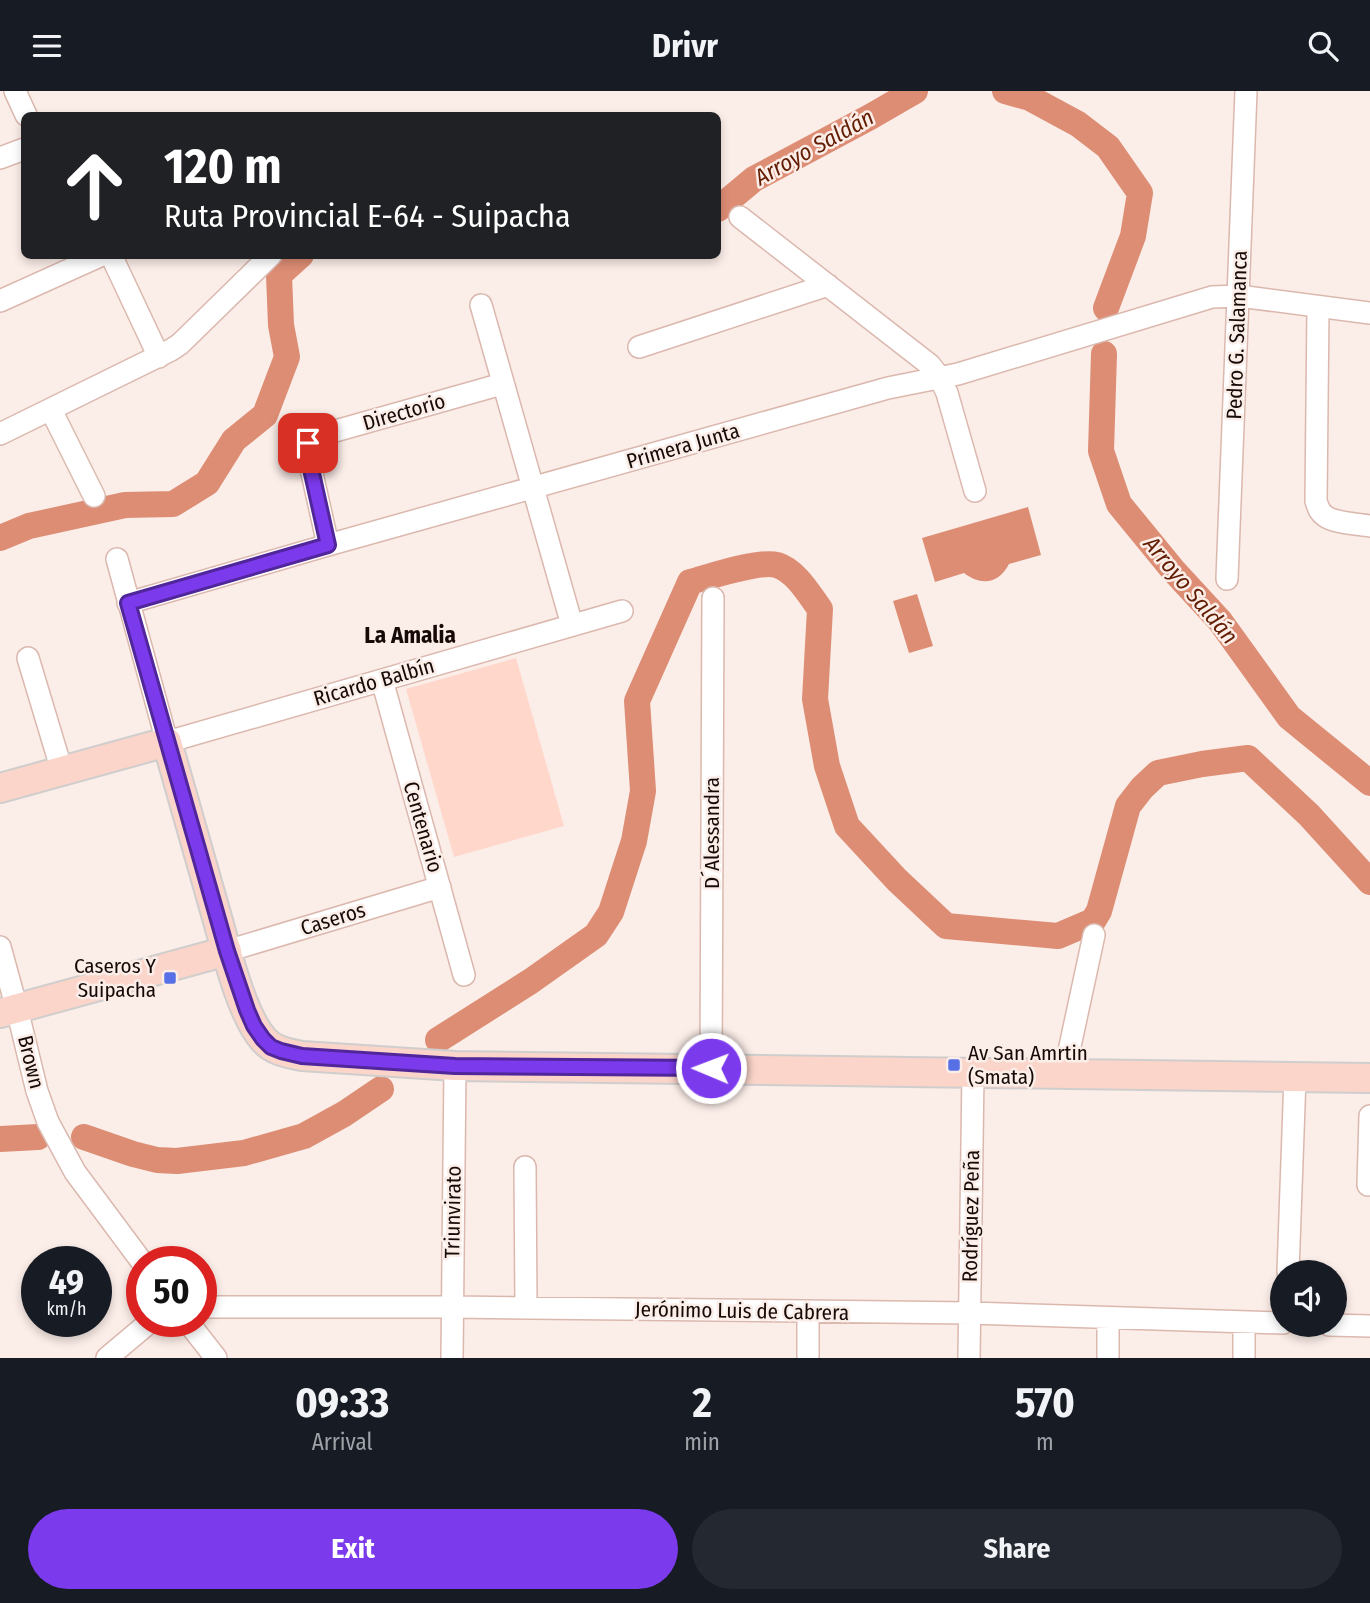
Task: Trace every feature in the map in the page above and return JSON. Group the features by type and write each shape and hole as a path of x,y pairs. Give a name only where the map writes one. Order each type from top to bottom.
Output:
{"main road":[{"path":"0,788 167,742 227,951 247,1010 254,1026 271,1047 302,1056 455,1066 1370,1077"},
{"path":"9,1011 227,951"}],"street":[{"path":"15,91 25,112"},
{"name":"Pedro G. Salamanca","path":"1227,579 1246,91"},
{"path":"0,159 21,150"},
{"path":"740,217 930,365 947,393 975,491"},
{"path":"0,301 93,259"},
{"path":"113,259 159,357"},
{"path":"0,433 159,357 180,344 267,259"},
{"path":"639,347 828,285"},
{"name":"Primera Junta","path":"128,603 906,383 940,378 1212,297 1239,296 1370,313"},
{"path":"481,305 572,625"},
{"path":"1318,307 1316,501 1319,510 1330,519 1370,526"},
{"name":"Directorio","path":"328,545 307,451 308,443 314,437 502,384"},
{"path":"51,410 94,496"},
{"path":"117,559 167,742"},
{"name":"D´Alessandra","path":"711,1068 713,598"},
{"name":"Ricardo Balbín","path":"167,742 622,611"},
{"path":"28,658 62,771"},
{"name":"Centenario","path":"382,680 464,975"},
{"name":"Caseros","path":"227,951 440,887"},
{"path":"1063,1074 1094,935"},
{"name":"Brown","path":"0,947 9,1011 48,1122 75,1172 130,1246"},
{"name":"Triunvirato","path":"452,1358 455,1066"},
{"name":"Rodríguez Peña","path":"969,1358 973,1073"},
{"path":"1289,1260 1295,1077"},
{"path":"1368,1185 1370,1116"},
{"path":"525,1167 526,1308"},
{"name":"Jerónimo Luis de Cabrera","path":"217,1307 970,1313 1270,1323"},
{"path":"808,1311 808,1358"},
{"path":"1108,1318 1108,1358"},
{"path":"1244,1322 1244,1358"},
{"path":"1347,1325 1370,1326"},
{"path":"107,1358 132,1337"},
{"path":"200,1337 216,1358"}],"shaded area":[{"path":"1028,507 1041,555 1009,564 1000,576 989,581 977,580 964,573 935,582 922,538"},
{"path":"917,594 933,646 909,653 893,601"},
{"path":"516,658 564,826 454,857 406,689"}],"waterway":[{"name":"Arroyo Saldán","path":"721,206 754,179 915,91"},
{"name":"Arroyo Saldán","path":"1005,91 1030,98 1078,124 1108,147 1140,193 1133,236 1106,308"},
{"name":"Arroyo Saldán","path":"0,538 29,526 125,505 173,504 207,483 234,440 265,415 287,357 281,325 279,275 297,259"},
{"name":"Arroyo Saldán","path":"1104,354 1101,451 1119,504 1173,570 1220,621 1289,717 1370,783"},
{"path":"438,1040 531,981 596,935 611,912 634,841 643,791 637,701 690,582 758,565 777,565 790,572 820,609 815,699 827,766 847,826 897,880 946,926 1058,936 1093,921 1099,911 1128,806 1142,788 1158,773 1248,758 1309,815 1370,882"},
{"path":"84,1137 157,1160 177,1161 244,1153 304,1136 381,1089"},
{"path":"0,1139 38,1137"}],"place":[{"name":"Caseros Y Suipacha","path":"170,978"},
{"name":"Av San Amrtin (Smata)","path":"954,1065"}],"district":[{"name":"La Amalia","path":"410,635"}],"route":[{"path":"308,443 307,451 328,545 128,603 227,951 254,1026 271,1047 302,1056 455,1066 711,1068"}]}
